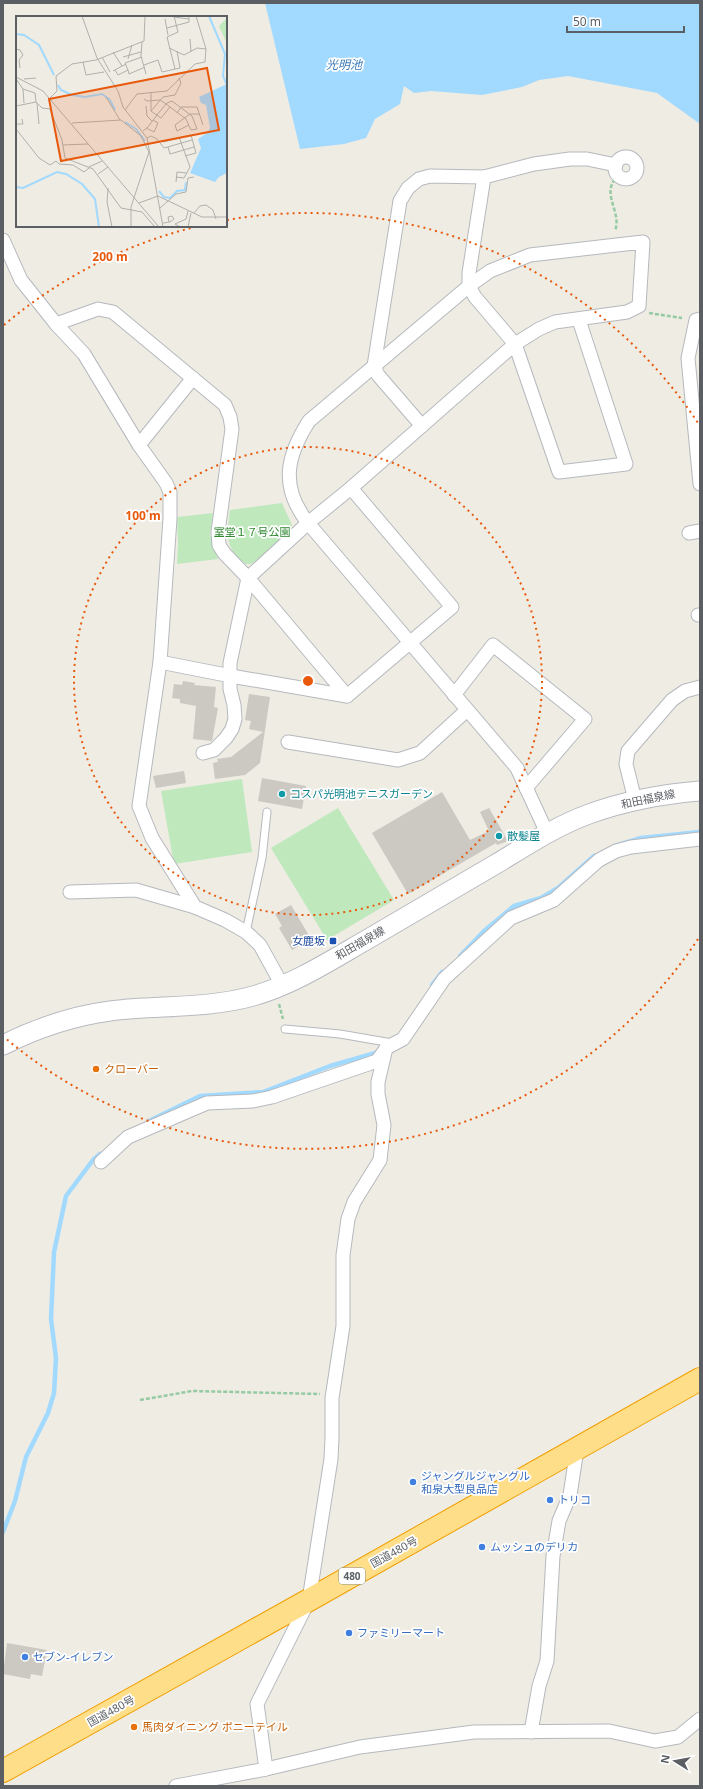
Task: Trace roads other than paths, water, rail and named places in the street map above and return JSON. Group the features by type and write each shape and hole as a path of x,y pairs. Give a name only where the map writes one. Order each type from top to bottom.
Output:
{"highway":[{"name":"国道480号","path":"3,1771 700,1379"}],"main road":[{"name":"和田福泉線","path":"3,1046 28,1032 66,1019 111,1011 185,1007 280,991 547,834 589,814 635,800 676,793 700,791"}],"street":[{"path":"422,426 378,375 374,366 400,201 408,188 419,179 430,176 484,177 552,161 587,159 617,170"},
{"path":"484,177 469,273 469,286 475,297 515,344 559,472 626,464 579,320"},
{"path":"3,240 21,280 56,324 84,354 139,445 166,483 170,492 170,518 160,662 140,806 152,838 195,907"},
{"path":"203,753 214,750 226,738 232,729 235,719 234,705 230,689 230,663 248,578 308,523 351,488 515,344 539,329 555,322 579,320 627,312 639,306 643,242 530,255 490,270 309,421 295,444 291,456 290,482 292,496 298,510 308,523 410,644 517,768 547,834"},
{"path":"56,324 98,309 113,312 225,404 230,416 232,429 218,532 219,545 224,553 248,578 347,696"},
{"path":"698,319 688,358 699,457 700,484"},
{"path":"139,445 193,378"},
{"path":"160,662 347,696 452,607 351,488"},
{"path":"454,695 493,645 586,719 526,788"},
{"path":"635,800 626,764 628,751 678,694 700,687"},
{"path":"288,742 398,760 420,753 467,710"},
{"path":"101,1162 128,1137 207,1103 253,1101 272,1097 377,1061 390,1046 403,1039 444,979 511,918 554,900 599,860 616,851 631,846 700,839"},
{"path":"70,892 136,890 195,907 225,920 246,932 260,945 280,991"},
{"path":"266,1769 257,1704 309,1600 330,1459 332,1394 343,1326 342,1255 348,1219 354,1202 380,1160 384,1136 384,1125 378,1094 378,1082 390,1046"},
{"path":"531,1732 539,1686 548,1661 553,1556 559,1521 570,1495 577,1449"},
{"path":"176,1786 208,1783 360,1747 474,1732 608,1731 655,1741 678,1737 700,1719"}],"lane":[{"path":"246,932 262,858 267,812"},
{"path":"285,1029 340,1034 390,1046"}],"water":[{"name":"光明池","path":"265,3 700,3 700,124 657,93 568,76 539,80 522,87 482,95 431,91 414,93 404,86 400,104 375,119 366,138 344,144 300,149"}],"waterway":[{"path":"615,846 641,838 700,832"},
{"path":"460,956 484,931 514,906 541,898 558,888 594,856"},
{"path":"432,985 442,972"},
{"path":"149,1121 200,1096 263,1092 330,1066 379,1052"},
{"path":"3,1532 15,1501 26,1457 48,1413 54,1393 56,1358 51,1319 54,1252 66,1196 93,1160 100,1154"}],"place":[{"name":"コスパ光明池テニスガーデン","path":"282,794"},
{"name":"散髪屋","path":"499,836"},
{"name":"女鹿坂","path":"333,941"},
{"name":"クローバー","path":"96,1069"},
{"name":"ジャングルジャングル 和泉大型良品店","path":"413,1482"},
{"name":"トリコ","path":"550,1500"},
{"name":"ムッシュのデリカ","path":"482,1547"},
{"name":"ファミリーマート","path":"349,1633"},
{"name":"セブン-イレブン","path":"25,1657"},
{"name":"馬肉ダイニング ポニーテイル","path":"134,1727"}],"park label":[{"name":"室堂１７号公園","path":"252,532"}]}
